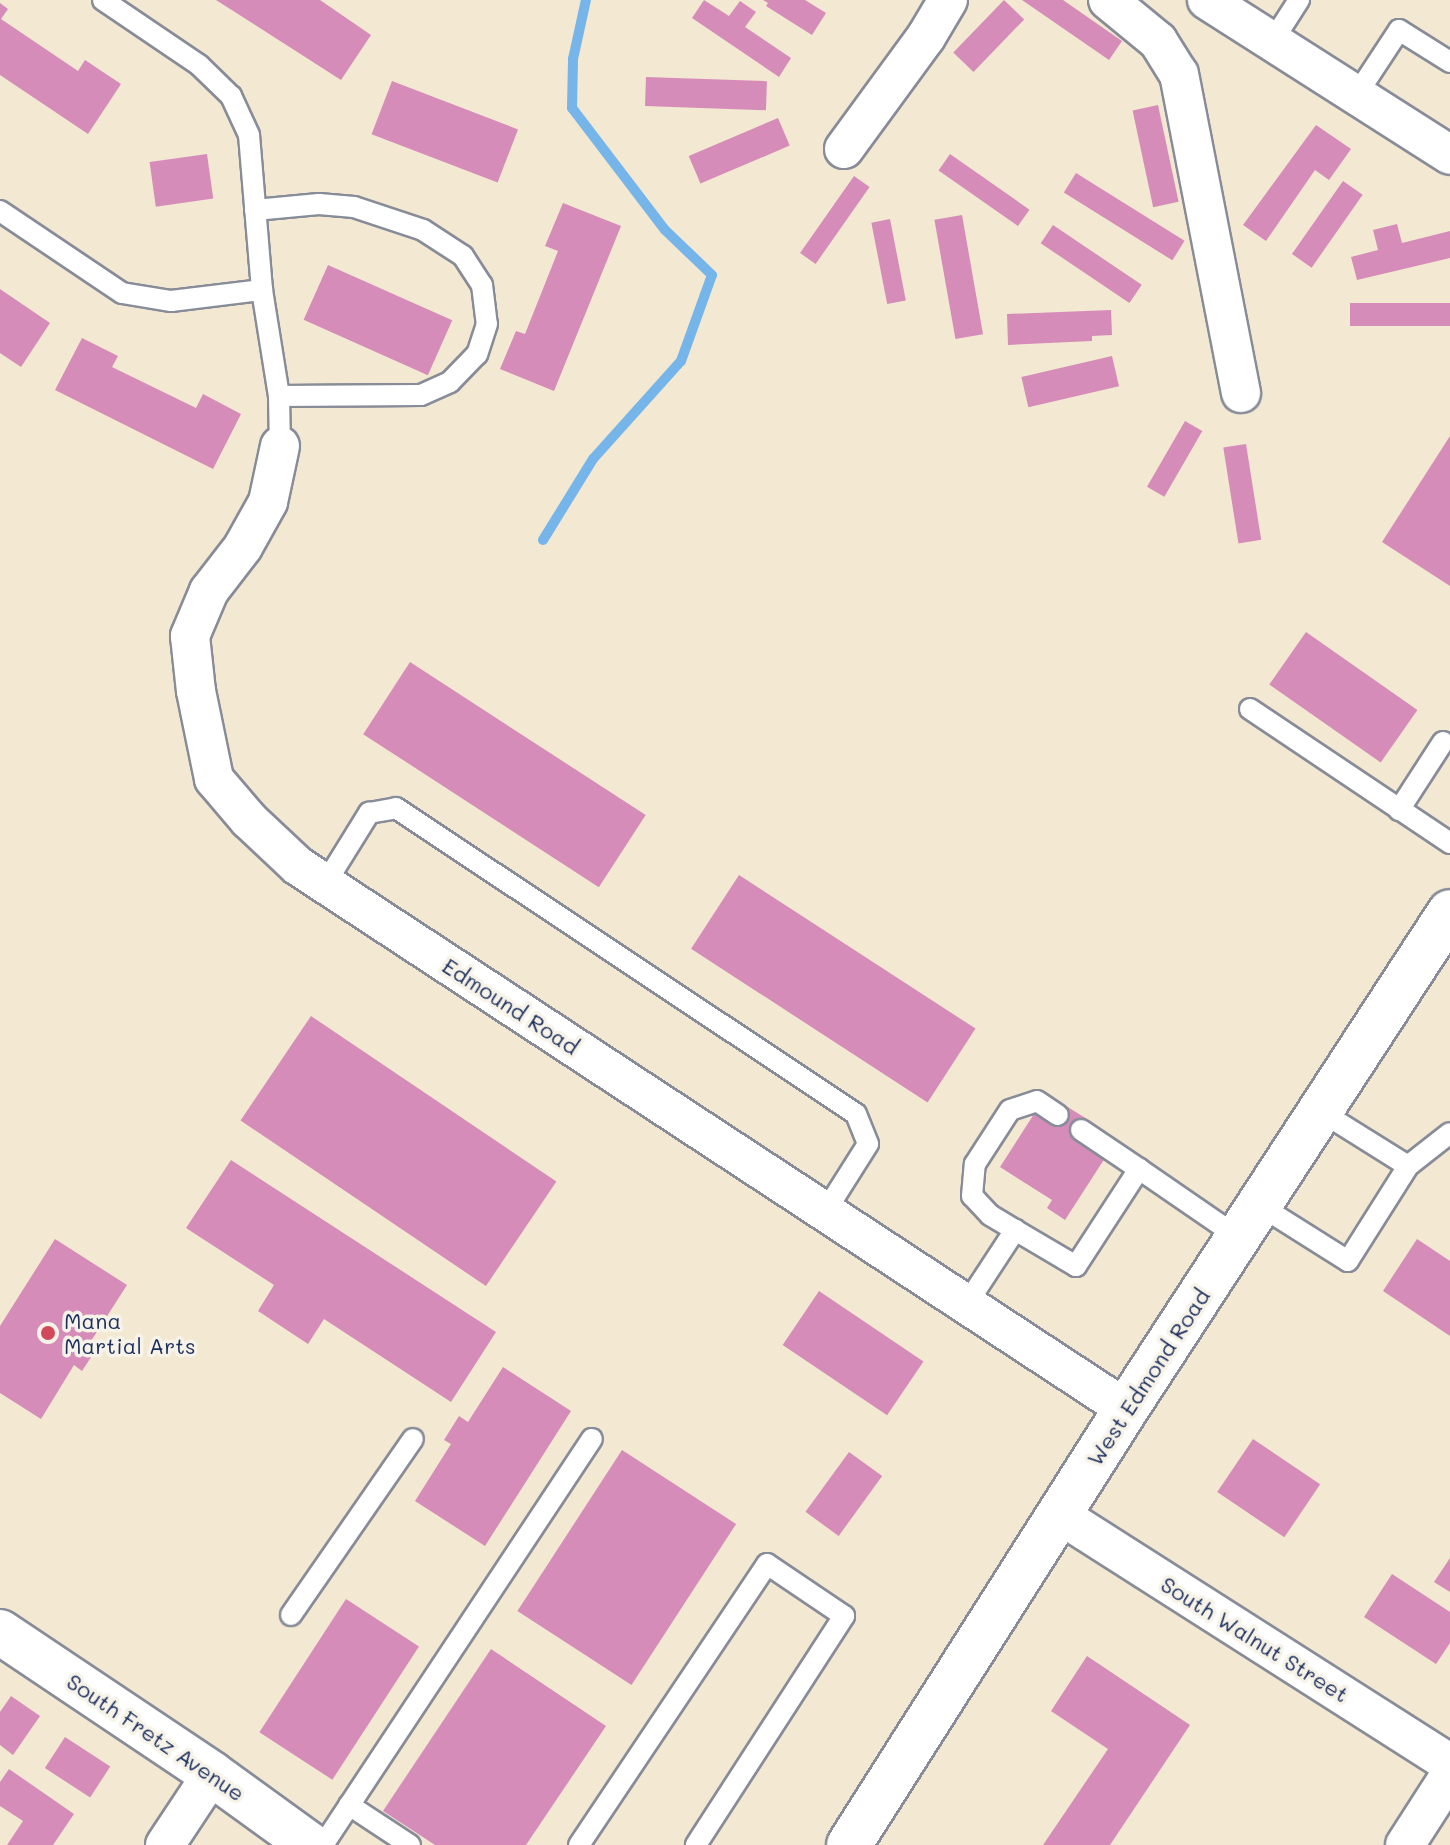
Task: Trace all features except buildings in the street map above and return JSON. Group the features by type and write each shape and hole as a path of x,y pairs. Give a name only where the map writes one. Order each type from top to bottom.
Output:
{"main road":[{"name":"West Edmond Road","path":"849,1845 1126,1409 1450,913"},
{"name":"South Fretz Avenue","path":"0,1632 212,1774 310,1845"}],"street":[{"path":"844,149 926,37 948,0"},
{"path":"1108,0 1158,41 1179,74 1241,393"},
{"path":"1207,0 1450,155"},
{"name":"Edmound Road","path":"280,446 268,502 243,547 209,591 190,636 214,779 298,866 1126,1409"},
{"name":"South Walnut Street","path":"1060,1515 1450,1763"},
{"path":"165,1845 212,1774"},
{"path":"1405,1845 1450,1775"}],"lane":[{"path":"103,0 199,65 231,96 249,135 262,290 279,396 280,446"},
{"path":"1272,42 1299,0"},
{"path":"1355,97 1399,30 1450,62"},
{"path":"255,210 319,204 354,207 423,230 463,256 482,285 487,324 477,354 450,382 421,395 279,396"},
{"path":"0,211 122,293 171,301 262,290"},
{"path":"1250,709 1450,843"},
{"path":"1399,810 1443,742"},
{"path":"325,884 369,813 396,808 856,1114 868,1144 825,1212"},
{"path":"1058,1115 1037,1101 1010,1110 975,1164 972,1196 990,1215 1076,1266 1139,1169"},
{"path":"1320,1111 1408,1166"},
{"path":"1081,1130 1139,1169 1249,1221 1348,1261 1408,1166 1450,1133"},
{"path":"966,1305 1015,1230"},
{"path":"291,1615 413,1439"},
{"path":"323,1845 592,1439"},
{"path":"579,1845 767,1564 844,1616 696,1845"},
{"path":"349,1805 410,1845"}],"waterway":[{"path":"543,540 593,459 681,361 712,275 665,230 572,108 573,59 586,0"}],"place":[{"name":"Mana Martial Arts","path":"48,1333"}]}
